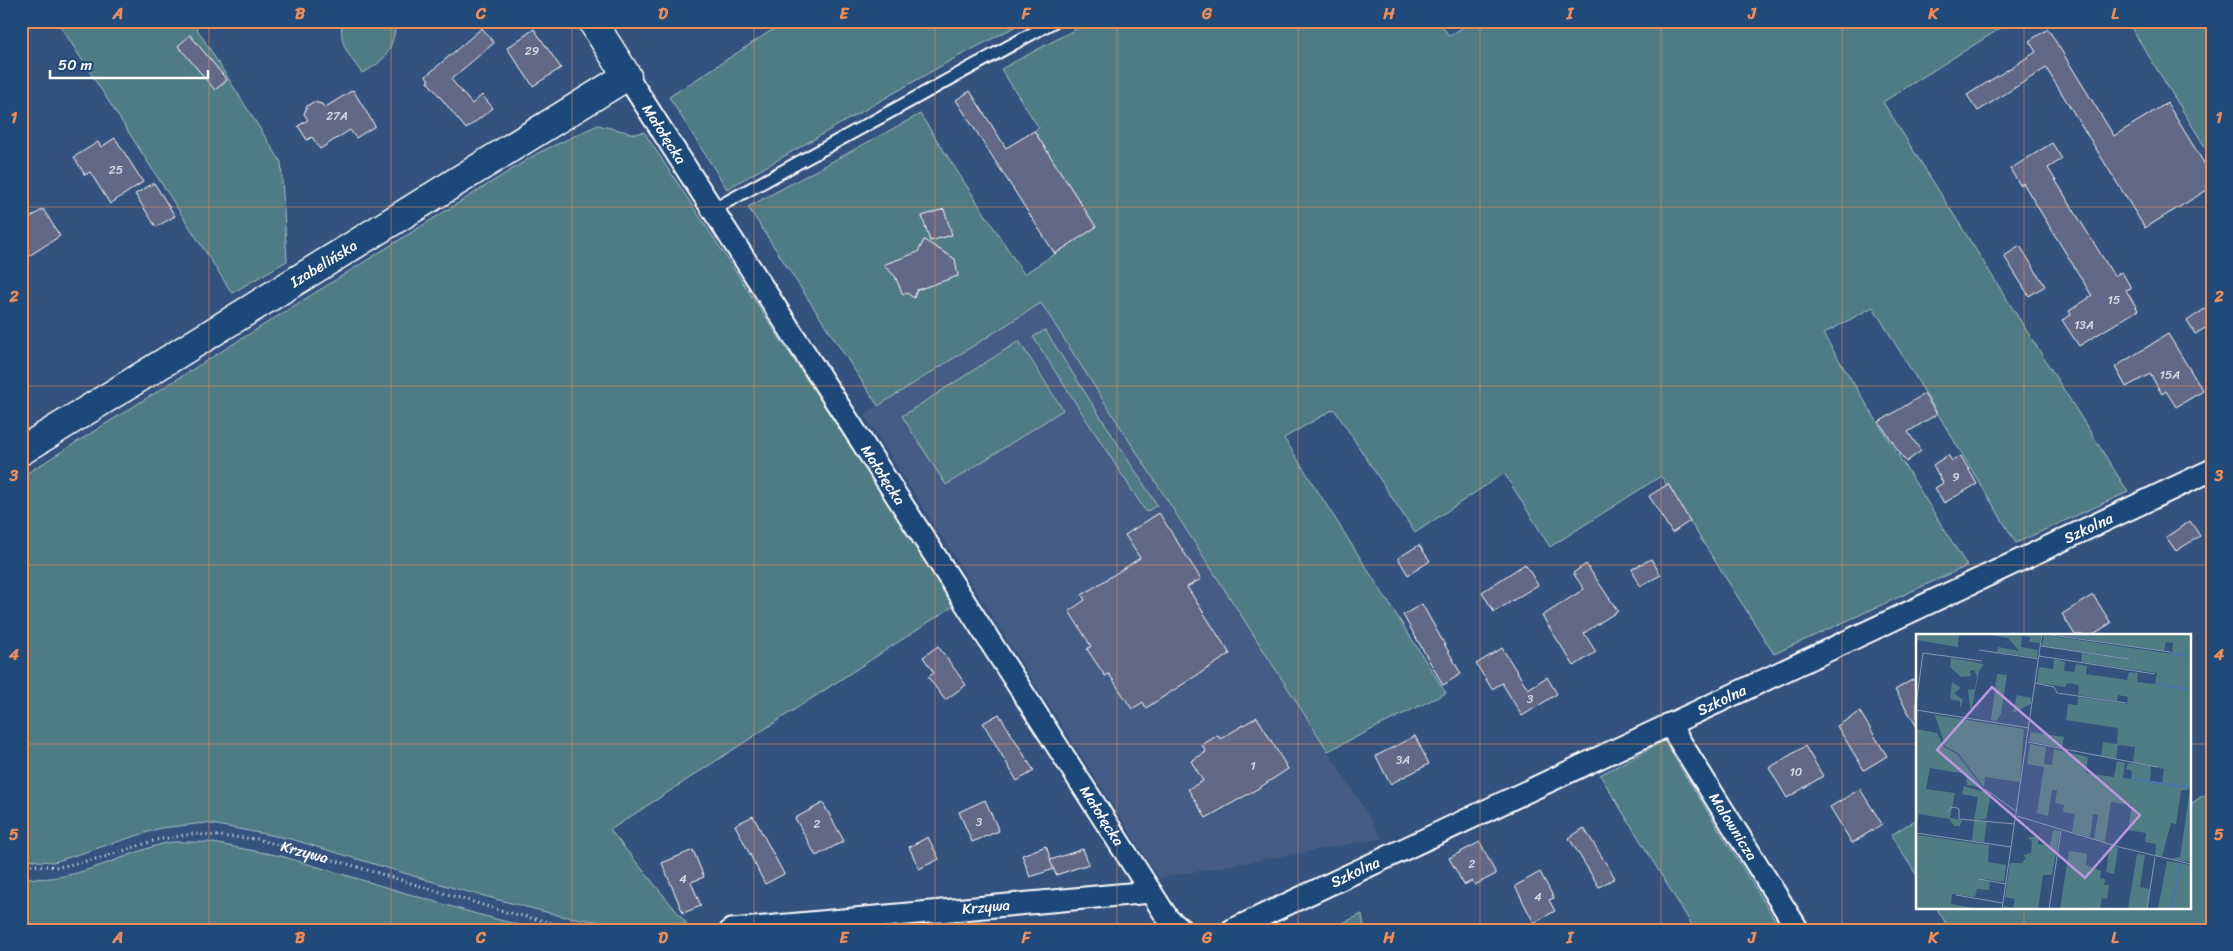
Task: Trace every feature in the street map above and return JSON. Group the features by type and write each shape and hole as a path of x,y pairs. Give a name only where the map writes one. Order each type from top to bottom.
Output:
{"street":[{"name":"Małołęcka","path":"592,21 1162,911 1178,928"},
{"name":"Izabelińska","path":"21,451 627,76"},
{"name":"Szkolna","path":"1232,930 2212,470"},
{"name":"Malownicza","path":"1669,724 1798,930"},
{"name":"Krzywa","path":"731,930 1151,892"}],"lane":[{"path":"714,209 1055,21"}],"path":[{"name":"Krzywa","path":"21,864 58,867 102,858 156,840 192,834 257,839 506,912 582,930"}],"shaded area":[{"path":"1041,302 1382,838 1159,878 864,415"}],"green space":[{"path":"57,21 192,21 281,162 287,261 232,293"},
{"path":"343,21 397,21 393,39 387,53 378,63 362,73 349,55 343,42"},
{"path":"786,21 1026,21 948,62 727,189 669,97"},
{"path":"1091,21 1439,21 1449,36 1473,21 2012,21 1883,102 2128,492 2016,543 1873,307 1823,334 1967,566 1774,654 1661,476 1550,547 1504,473 1415,533 1334,409 1284,438 1446,693 1328,751 1041,303 878,406 748,207 920,114 1024,274 1096,227 1034,131 1039,128 1001,69"},
{"path":"2127,21 2212,21 2212,158"},
{"path":"598,125 635,134 644,132 955,605 610,830 687,924 615,924 561,916 457,889 291,839 206,823 161,828 54,862 21,857 21,477 538,153"},
{"path":"1045,330 1157,505 1146,512 1033,337"},
{"path":"1019,341 1063,410 946,485 902,416"},
{"path":"1664,741 1781,930 1695,930 1600,775"},
{"path":"2204,795 2212,806 2212,930 1950,930 1937,908 2190,908 2190,804"},
{"path":"1916,820 1916,874 1891,835"},
{"path":"208,842 281,856 473,913 538,930 21,930 21,876 37,879 54,878 91,869 167,843"},
{"path":"1362,914 1364,928 1362,930 1328,930"}],"building":[{"path":"482,28 494,43 451,79 472,104 482,95 493,108 466,129 427,81 429,80 426,76"},
{"path":"534,29 561,68 533,86 507,48"},
{"path":"2048,29 2114,136 2167,103 2212,176 2212,187 2145,228 2046,68 1978,111 1967,95 2036,52 2029,41"},
{"path":"190,35 227,80 215,90 178,46"},
{"path":"353,90 375,126 356,138 350,130 320,149 312,137 307,140 298,126 308,120 304,114 307,106 313,102 322,104 324,108"},
{"path":"970,91 1006,148 1034,131 1096,227 1055,254 956,100"},
{"path":"115,138 143,182 110,204 90,172 85,175 74,157 98,142 101,147"},
{"path":"2052,143 2062,159 2048,168 2114,276 2122,272 2131,288 2126,290 2138,310 2079,346 2062,320 2071,315 2069,311 2092,296 2023,183 2020,185 2010,169"},
{"path":"154,183 175,216 156,227 135,194"},
{"path":"43,209 60,236 21,261 21,224"},
{"path":"944,209 952,235 930,241 922,216"},
{"path":"924,240 955,259 958,276 917,290 914,298 907,293 903,295 895,276 883,265 918,252"},
{"path":"2020,246 2045,286 2029,296 2004,256"},
{"path":"2212,304 2212,324 2195,334 2187,321"},
{"path":"2168,334 2203,391 2176,407 2166,391 2162,394 2150,374 2126,387 2115,367"},
{"path":"1924,394 1937,414 1908,432 1921,451 1906,462 1879,422"},
{"path":"1948,455 1952,461 1961,456 1977,484 1944,503 1935,488 1943,483 1933,465"},
{"path":"1668,484 1690,521 1672,533 1649,496"},
{"path":"1159,513 1201,579 1187,587 1230,654 1146,708 1143,702 1132,709 1109,674 1105,676 1087,649 1091,646 1069,611 1085,600 1082,595 1140,558 1125,535"},
{"path":"2190,521 2200,536 2176,551 2166,537"},
{"path":"1419,545 1430,561 1408,575 1398,558"},
{"path":"1651,559 1661,575 1640,586 1632,569"},
{"path":"1525,564 1538,585 1494,612 1482,592"},
{"path":"1586,564 1618,611 1584,633 1596,652 1574,666 1542,616 1584,589 1573,573"},
{"path":"2093,595 2111,623 2094,634 2074,634 2062,614"},
{"path":"1422,604 1461,674 1443,685 1403,615"},
{"path":"938,646 966,685 945,700 928,677 934,673 923,657"},
{"path":"1502,648 1528,689 1547,677 1557,694 1522,716 1502,683 1492,689 1476,664"},
{"path":"1916,678 1916,725 1895,690"},
{"path":"1860,712 1887,756 1864,770 1837,726"},
{"path":"999,714 1034,771 1017,781 983,723"},
{"path":"1257,717 1288,769 1206,818 1188,789 1203,781 1191,761 1206,752 1202,745 1218,735 1220,739"},
{"path":"1415,736 1429,764 1390,784 1376,756"},
{"path":"1805,746 1823,776 1787,798 1769,768"},
{"path":"1860,789 1882,824 1852,843 1830,807"},
{"path":"985,800 999,831 972,842 959,812"},
{"path":"823,803 844,841 816,856 795,818"},
{"path":"753,816 784,874 765,884 735,825"},
{"path":"1584,828 1615,878 1599,887 1569,838"},
{"path":"928,837 939,859 919,869 909,847"},
{"path":"1480,842 1496,874 1475,885 1472,881 1464,885 1449,858"},
{"path":"1046,846 1054,869 1030,877 1022,855"},
{"path":"1083,849 1089,864 1056,875 1050,860"},
{"path":"693,850 704,877 691,882 701,906 683,913 662,863"},
{"path":"1540,872 1554,898 1549,900 1555,911 1534,923 1515,886"}]}
